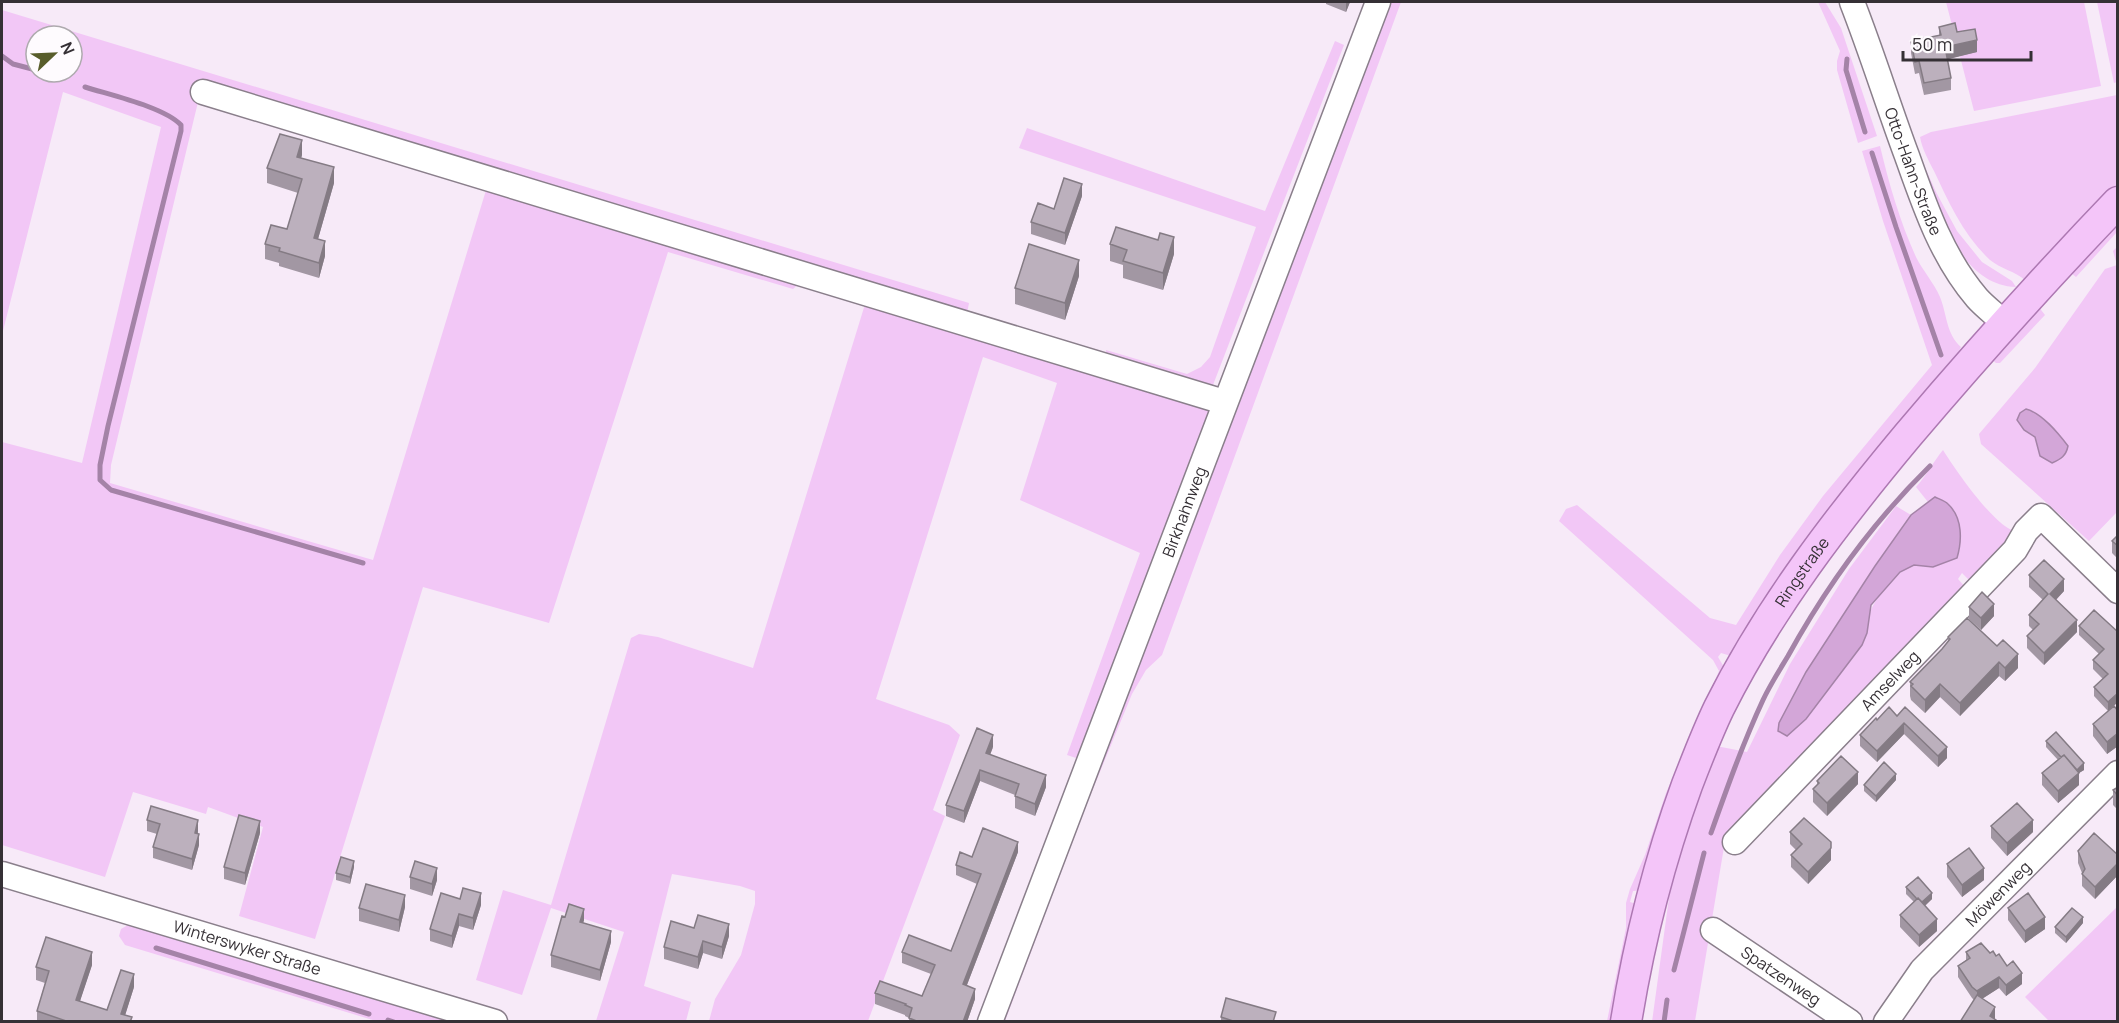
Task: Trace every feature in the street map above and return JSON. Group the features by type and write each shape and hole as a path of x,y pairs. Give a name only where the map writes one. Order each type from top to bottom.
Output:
{"main road":[{"name":"Ringstraße","path":"1626,1022 1647,916 1664,853 1702,747 1718,710 1745,659 1782,599 1832,528 1969,362 2118,202"}],"street":[{"name":"Birkhahnweg","path":"990,1022 1378,2"},
{"name":"Otto-Hahn-Straße","path":"1852,2 1936,234 1949,258 1978,299 2004,323"},
{"path":"203,92 1224,402"},
{"name":"Amselweg","path":"1735,842 2015,550 2026,531 2041,516 2118,591"},
{"name":"Möwenweg","path":"1886,1022 1922,970 2118,773"},
{"name":"Winterswyker Straße","path":"2,874 495,1022"},
{"name":"Spatzenweg","path":"1713,930 1850,1022"}],"shaded area":[{"path":"1385,2 1401,2 1162,655 1146,670 1132,694 1088,801 1005,1021 994,1022"},
{"path":"1818,2 1825,2 1841,28 1877,136 1858,143 1837,70 1840,51"},
{"path":"1946,2 2084,2 2101,86 1974,111"},
{"path":"2097,2 2117,2 2117,82 2114,83"},
{"path":"2,10 48,24 24,24 24,84 84,84 84,35 969,303 966,319 203,87 200,96 349,141 355,145 354,149 198,102 111,465 110,483 373,560 487,187 378,154 367,153 376,149 1209,402 1214,406 1212,417 1082,757 1076,758 1067,755 1140,553 1020,500 1057,383 983,357 876,699 949,725 960,735 933,810 945,816 868,1021 709,1021 715,999 741,955 755,904 755,891 740,886 672,874 644,986 691,1002 686,1021 596,1021 624,932 551,908 522,995 476,980 503,890 551,905 631,638 639,634 658,637 753,668 866,301 801,282 793,289 668,252 549,623 423,587 315,939 239,916 263,827 208,807 206,814 133,792 105,877 2,845 2,442 82,463 161,127 63,92 2,335"},
{"path":"1335,41 1344,45 1213,385 1202,386 1105,360 1106,350 1187,374 1201,367 1210,357 1256,227 1019,148 1027,128 1265,211"},
{"path":"2117,95 2117,188 2026,281 1990,260 1972,240 1958,219 1926,155 1920,137 1931,132"},
{"path":"1914,143 1957,231 1982,262 2012,281 2016,287 1994,282 1976,270 1961,253 1938,209"},
{"path":"1880,146 1895,203 1910,244 1938,292 1952,336 1961,347 1954,360 1731,656 1721,653 1718,657 1724,667 1644,890 1633,891 1630,902 1640,905 1614,1021 1607,1021 1626,928 1626,903 1630,889 1645,855 1666,793 1719,671 1713,660 1559,521 1566,509 1577,505 1710,618 1736,625 1780,555 1823,496 1932,365 1883,221 1862,151"},
{"path":"2117,217 2117,232 2076,277 2071,273"},
{"path":"2117,247 2117,265 2113,251"},
{"path":"2117,265 2117,512 2089,541 1981,444 1979,434 2035,368 2105,269"},
{"path":"2038,306 2045,315 2000,363 1991,359"},
{"path":"2026,409 2044,419 2068,446 2064,455 2052,463 2040,456 2035,437 2024,430 2017,420 2020,413"},
{"path":"1943,450 1987,509 2008,528 2017,532 1972,583 1962,573 1958,579 1966,588 1726,835 1695,1021 1652,1022 1677,839 1711,745 1747,752 1790,664 1849,569 1896,506 1911,515 1809,669 1779,723 1869,616 1875,602 1894,578 1914,565 1933,567 1935,497 1928,502 1916,487"},
{"path":"1935,497 1948,504 1959,523 1960,544 1957,558 1933,567 1914,565 1900,572 1871,605 1867,633 1862,645 1806,719 1787,736 1778,731 1779,723 1806,672 1875,566 1911,515"},
{"path":"2117,907 2117,1021 2049,1021 2025,997"},
{"path":"128,925 448,1021 376,1021 125,945 119,936 121,929"}],"building":[{"path":"1955,23 1957,32 1975,29 1977,40 1945,47 1951,78 1924,83 1919,61 1915,62 1911,41 1941,35 1939,27"},
{"path":"280,134 302,140 297,157 334,167 314,238 325,241 319,263 279,251 280,248 265,244 271,225 287,229 302,179 267,168"},
{"path":"1064,178 1082,184 1065,233 1031,222 1038,203 1054,209"},
{"path":"1116,227 1158,240 1160,233 1174,237 1163,273 1123,261 1127,250 1110,244"},
{"path":"1029,244 1079,260 1065,303 1015,288"},
{"path":"2118,535 2118,546 2112,541"},
{"path":"2044,560 2064,579 2050,594 2077,620 2044,653 2027,636 2039,624 2029,615 2048,594 2029,575"},
{"path":"1982,592 1994,604 1981,618 1969,607"},
{"path":"2094,610 2118,632 2118,693 2108,702 2094,687 2108,674 2093,660 2104,649 2079,626"},
{"path":"1967,618 1997,646 2003,640 2018,654 2005,668 1999,662 1960,703 1940,684 1925,700 1910,682 1942,649 1950,639 1948,637"},
{"path":"2114,706 2118,711 2118,733 2107,742 2093,724"},
{"path":"1889,707 1897,716 1905,707 1947,747 1938,756 1904,723 1877,751 1860,735"},
{"path":"977,728 993,735 986,753 1046,775 1035,804 1015,796 1019,784 980,770 964,811 946,805"},
{"path":"2056,732 2084,763 2077,770 2064,755 2061,757 2046,741"},
{"path":"2064,755 2079,773 2058,791 2042,773"},
{"path":"1841,756 1858,772 1827,803 1813,789 1819,783 1817,781"},
{"path":"1884,762 1896,774 1876,796 1864,785"},
{"path":"2017,803 2033,820 2007,843 1991,826"},
{"path":"151,806 198,820 195,833 199,834 192,859 153,847 160,824 147,820"},
{"path":"239,815 260,821 245,873 224,867"},
{"path":"1804,818 1831,842 1831,848 1808,872 1791,855 1802,844 1790,832"},
{"path":"983,828 1018,842 963,984 975,989 963,1022 919,1022 909,1018 912,1008 906,1004 875,993 880,981 922,996 935,965 902,952 909,935 951,951 981,874 956,865 960,852 972,857"},
{"path":"2094,833 2118,855 2118,863 2095,887 2082,874 2085,869 2078,851"},
{"path":"1969,848 1984,868 1962,885 1947,864"},
{"path":"341,857 354,861 350,877 336,873"},
{"path":"415,861 437,868 432,884 410,877"},
{"path":"1918,877 1932,893 1922,902 1906,887"},
{"path":"366,884 405,895 399,920 359,908"},
{"path":"463,888 481,893 473,918 459,914 452,936 430,929 441,893 460,899"},
{"path":"2028,893 2045,917 2025,931 2008,908"},
{"path":"1918,898 1937,919 1919,935 1900,915"},
{"path":"569,904 584,909 580,922 611,931 600,970 551,955 562,916 565,917"},
{"path":"2072,908 2083,917 2066,937 2055,927"},
{"path":"698,915 729,924 722,947 703,941 698,957 664,947 671,921 694,928"},
{"path":"46,937 92,952 76,1000 107,1010 121,970 134,974 121,1014 132,1017 130,1022 69,1022 37,1011 49,971 36,967"},
{"path":"1981,943 1990,953 1993,951 1996,956 1999,954 2007,966 2013,961 2022,973 2006,985 1999,977 1977,991 1958,966 1970,958 1966,952"},
{"path":"1977,995 1995,1007 1990,1016 1996,1020 1995,1022 1960,1022"},
{"path":"1226,998 1276,1012 1273,1022 1236,1022 1221,1017"}],"waterway":[{"path":"2,56 13,64 24,67"},
{"path":"1847,59 1846,70 1865,132"},
{"path":"85,87 150,107 181,125 108,426 100,465 100,480 111,490 363,563"},
{"path":"1872,153 1941,355"},
{"path":"1711,833 1763,700 1803,630 1852,556 1889,510 1930,466"},
{"path":"1674,970 1704,853"},
{"path":"156,948 369,1014"},
{"path":"1664,1022 1667,1000"},
{"path":"388,1020 394,1022"}]}
